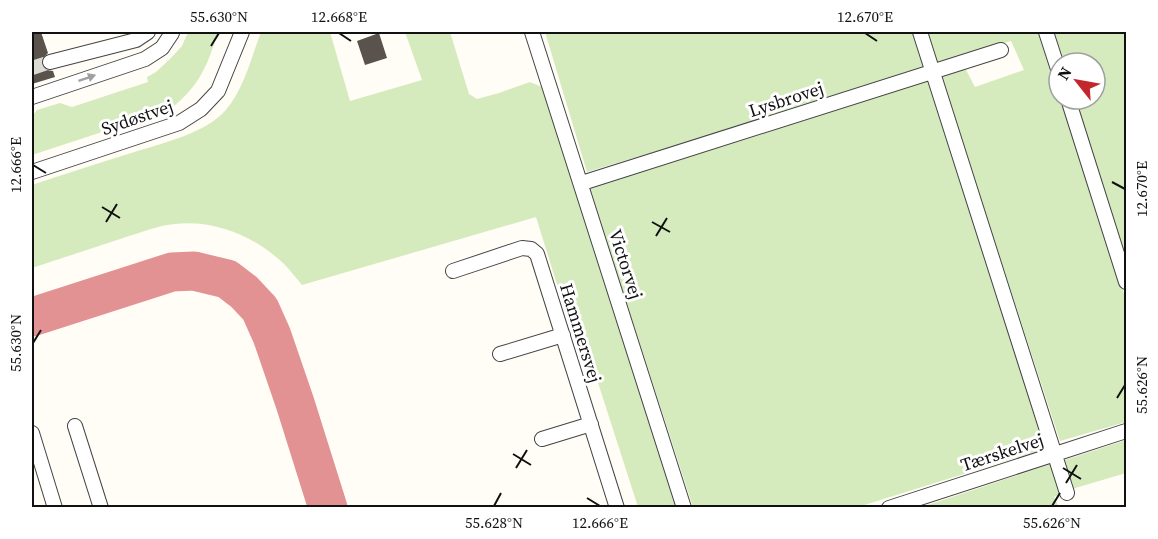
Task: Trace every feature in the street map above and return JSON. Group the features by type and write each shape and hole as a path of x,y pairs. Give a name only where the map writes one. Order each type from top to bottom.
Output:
{"lane":[{"path":"50,62 136,40 148,32"},
{"path":"32,97 145,58 162,48 172,33 170,32"},
{"name":"Sydøstvej","path":"32,172 179,123 201,110 218,91 242,32"},
{"name":"Victorvej","path":"532,32 684,507"},
{"path":"920,32 1067,493"},
{"path":"1046,32 1052,51"},
{"name":"Lysbrovej","path":"582,183 1001,50"},
{"path":"1072,111 1126,282"},
{"name":"Hammersvej","path":"453,271 522,248 531,249 537,254 617,507"},
{"path":"500,354 562,335"},
{"path":"542,439 591,424"},
{"path":"75,426 101,507"},
{"name":"Tærskelvej","path":"889,507 1126,431"},
{"path":"32,433 55,507"}],"green space":[{"path":"188,32 218,32 201,76 188,93 169,110 32,155 32,116 37,110 60,103 72,107 148,82 147,77 156,72 182,46"},
{"path":"261,32 330,32 350,101 422,80 405,32 450,32 469,94 477,99 530,82 542,87 677,507 638,507 573,305 564,307 536,217 302,285 284,264 257,244 228,230 195,223 162,226 32,268 32,185 180,138 216,119 225,111 237,93"},
{"path":"545,32 915,32 927,69 587,172"},
{"path":"926,32 1039,32 1047,56 1047,111 1065,111 1126,300 1126,422 1060,441 940,74 965,68 975,87 1024,70 1011,41 937,64"},
{"path":"1051,32 1126,32 1126,263 1077,111 1107,111 1107,51 1058,51"},
{"path":"929,79 1047,448 858,507 693,507 589,187"},
{"path":"1126,440 1126,473 1072,489 1062,461"},
{"path":"1051,464 1061,494 1054,497 1059,507 919,508"}],"building":[{"path":"32,32 41,32 48,53 42,59 42,65 47,70 53,71 55,77 32,84"},
{"path":"379,33 387,58 365,65 357,41"}],"taxiway":[{"path":"32,317 172,272 194,271 227,279 244,292 260,309 272,336 328,508"}],"tunnel":[{"path":"32,68 50,62"}]}
